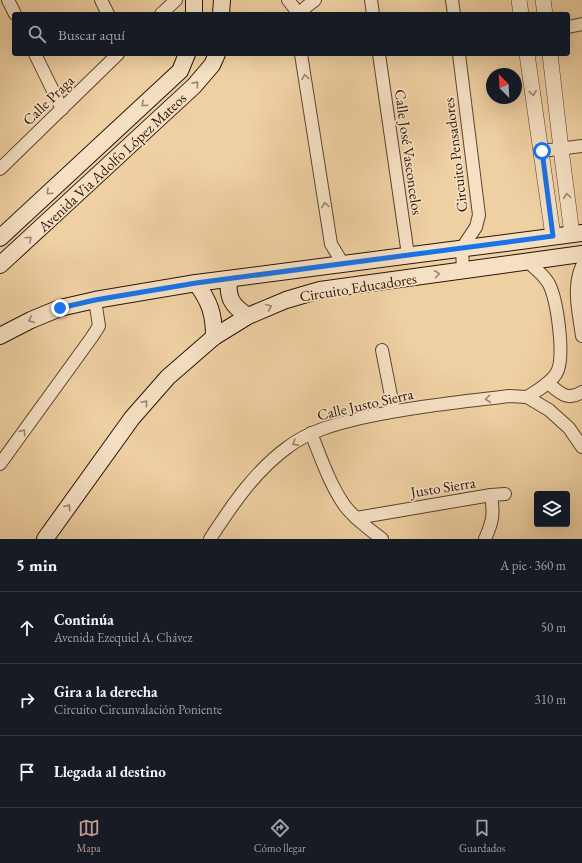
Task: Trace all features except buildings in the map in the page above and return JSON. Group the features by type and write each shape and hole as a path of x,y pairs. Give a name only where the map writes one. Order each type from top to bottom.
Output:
{"main road":[{"path":"194,0 194,12"},
{"path":"221,12 222,0"},
{"name":"Avenida Via Adolfo López Mateos","path":"0,238 180,71 186,56"},
{"name":"Avenida Via Adolfo López Mateos","path":"0,265 194,86 212,65 216,56"},
{"path":"0,336 31,320 60,308 95,300 196,283 577,234"},
{"name":"Circuito Educadores","path":"45,539 132,418 168,377 214,337 248,316 286,300 320,290 582,254"},
{"path":"229,279 228,289 231,300 238,310 248,316"},
{"path":"196,283 205,295 211,308 214,322 214,337"}],"street":[{"path":"8,0 14,12"},
{"path":"101,0 107,12"},
{"path":"163,12 176,0"},
{"path":"288,0 297,12"},
{"path":"301,12 315,0"},
{"path":"371,0 373,12"},
{"path":"452,0 454,12"},
{"path":"519,0 521,12"},
{"path":"543,0 545,12"},
{"path":"570,27 582,24"},
{"path":"36,56 62,109"},
{"name":"Calle Praga","path":"0,168 116,56"},
{"path":"301,56 331,244 343,264"},
{"name":"Calle José Vasconcelos","path":"379,56 408,255"},
{"name":"Circuito Pensadores","path":"459,56 479,215 476,227 462,248"},
{"path":"527,56 553,236"},
{"path":"550,56 560,149 577,234"},
{"path":"542,151 582,146"},
{"path":"462,248 463,271"},
{"path":"527,397 548,383 556,374 560,360 561,347 554,298 549,285 541,273 528,262"},
{"path":"582,266 578,274 577,290 582,336"},
{"path":"0,464 99,326 95,300"},
{"path":"382,350 394,411"},
{"path":"548,383 564,395 574,397 582,392"},
{"name":"Calle Justo Sierra","path":"210,539 235,501 261,470 288,446 311,433 335,424 394,411 509,396 527,397 549,410 560,419 569,428 582,447"},
{"path":"311,433 337,492 346,507 356,518 382,539"},
{"path":"491,495 505,494"},
{"name":"Justo Sierra","path":"356,518 491,495 493,512 491,526 485,539"}],"route":[{"path":"60,308 95,300 196,283 553,236 542,151"}]}
